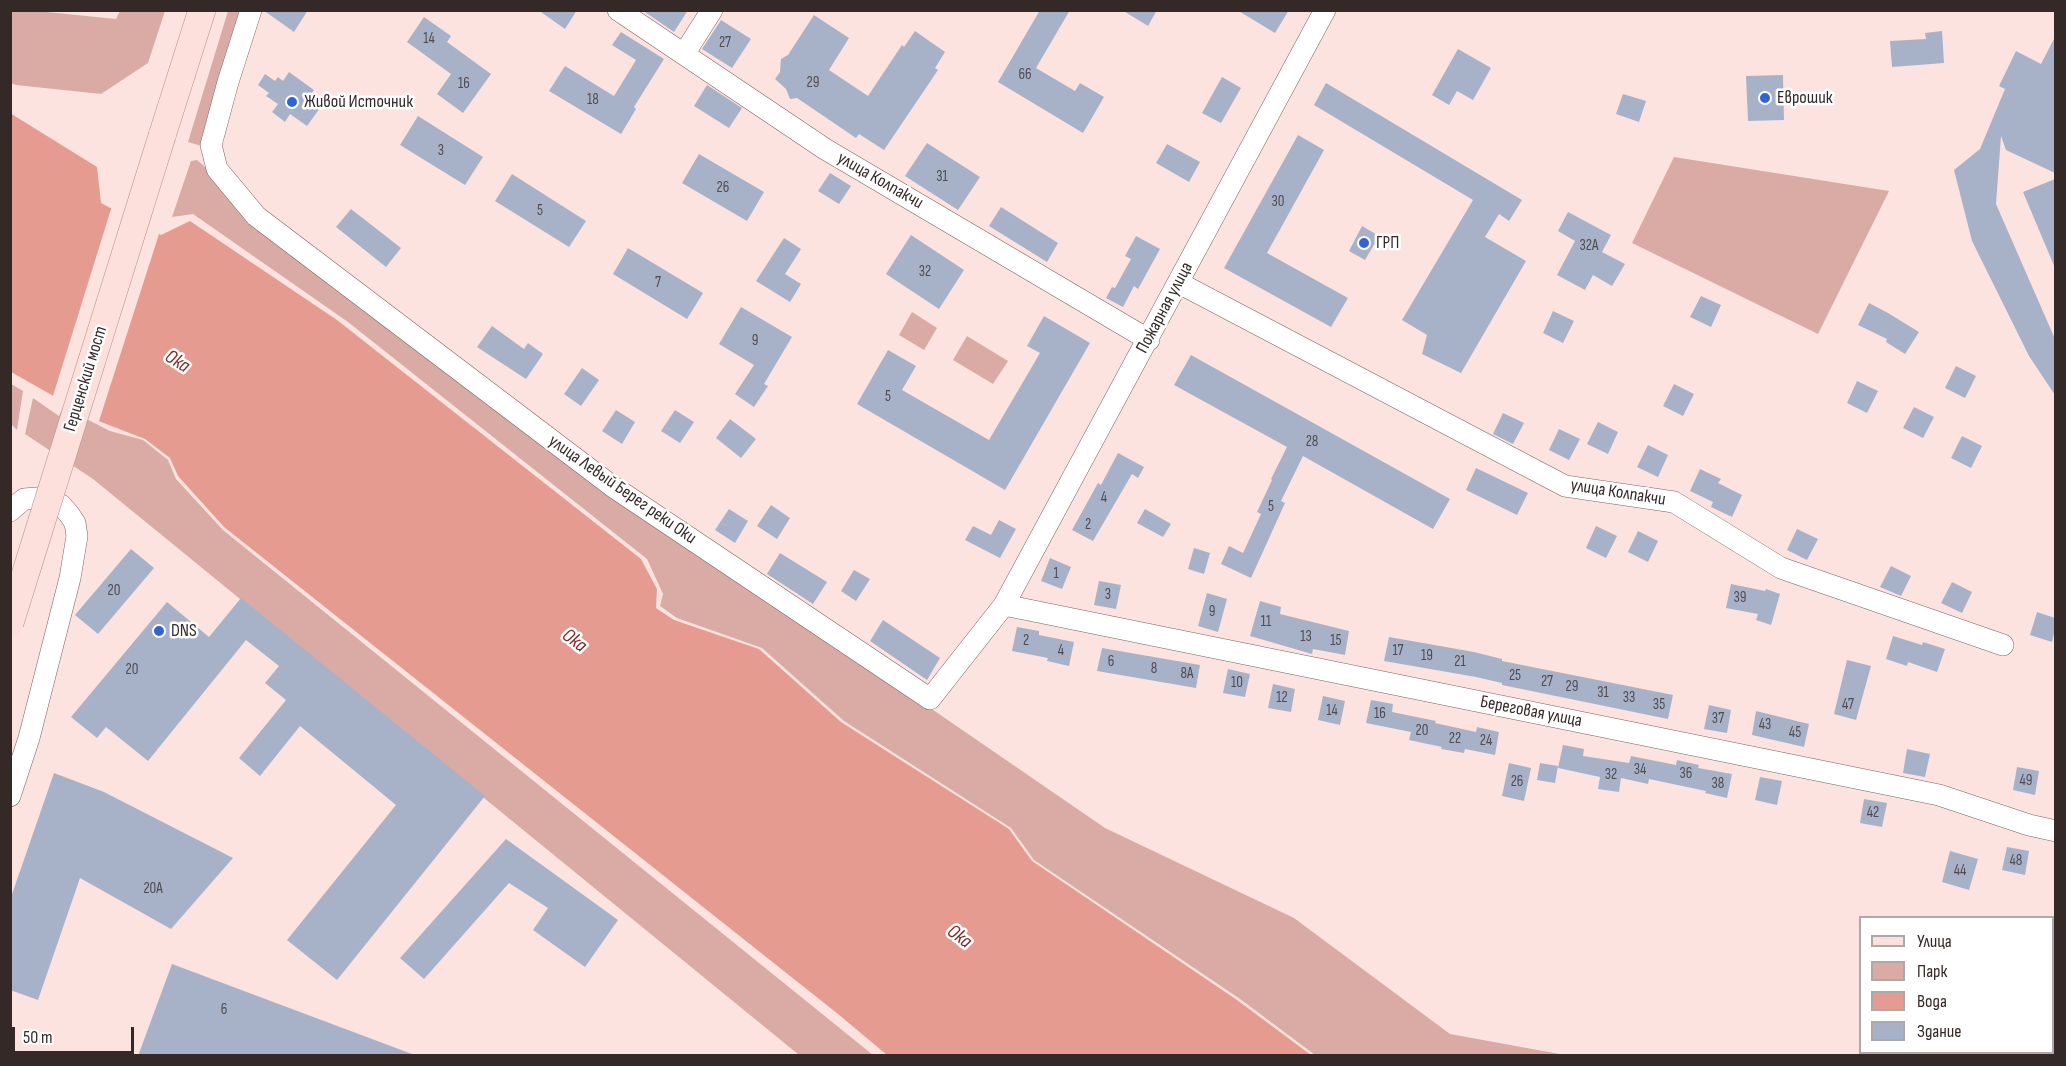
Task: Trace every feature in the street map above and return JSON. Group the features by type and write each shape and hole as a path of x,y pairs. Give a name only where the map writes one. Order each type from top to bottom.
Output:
{"main road":[{"name":"Герценский мост","path":"10,622 202,10"}],"street":[{"name":"улица Левый Берег реки Оки","path":"251,10 211,145 217,169 256,216 612,486 930,699 1004,605"},
{"name":"улица Колпакчи","path":"618,10 825,149 1149,339"},
{"path":"684,54 712,10"},
{"name":"Пожарная улица","path":"1004,605 1325,10"},
{"name":"улица Колпакчи","path":"1179,282 1565,486 1674,502 1781,568 2003,645"},
{"path":"10,511 24,499 50,500 61,505 69,514 75,523 77,536 67,590 29,738 10,796"},
{"name":"Береговая улица","path":"1004,605 1940,795 2029,825 2055,831"}],"green space":[{"path":"10,11 37,11 116,19 120,11 165,11 148,63 101,94 11,83"},
{"path":"228,11 244,11 205,147 188,142"},
{"path":"1674,157 1889,191 1818,334 1632,243"},
{"path":"197,160 229,188 252,217 923,703 1105,828 1294,918 1450,1034 1565,1055 1315,1055 1240,999 1034,860 1011,828 844,721 762,648 677,618 660,606 663,594 647,559 348,322 193,214 172,217 191,161"},
{"path":"912,312 937,328 924,350 899,335"},
{"path":"967,336 1008,361 993,384 953,360"},
{"path":"11,384 23,391 17,430 11,424"},
{"path":"33,398 59,416 63,407 110,431 143,440 168,460 176,479 223,530 873,1055 799,1055 93,479 25,434"},
{"path":"2054,1018 2055,1055 1860,1055 2054,1054"}],"water":[{"name":"Ока","path":"10,113 97,167 101,203 161,235 190,221 337,320 641,559 657,589 656,608 674,620 759,649 841,722 1009,829 1032,861 1237,1000 1311,1055 887,1055 224,527 178,476 170,458 145,439 96,420 11,372"}],"pier":[{"path":"112,206 160,231 98,424 52,399"}],"building":[{"path":"263,10 308,10 294,32"},
{"path":"538,10 577,10 565,29"},
{"path":"642,10 688,10 674,32"},
{"path":"1040,10 1070,10 1036,68 1075,91 1080,83 1104,97 1083,133 998,82"},
{"path":"1122,10 1157,10 1148,26"},
{"path":"1237,10 1289,10 1275,33"},
{"path":"814,15 849,38 829,70 868,96 902,45 904,47 915,31 945,52 935,68 938,70 884,150 859,134 856,138 797,98 790,99 786,89 775,79 780,72 781,59 788,55"},
{"path":"424,17 451,36 447,42 491,74 463,113 437,94 451,74 407,42"},
{"path":"721,20 751,39 732,68 702,49"},
{"path":"1942,31 1944,63 1892,67 1890,41 1926,39 1925,33"},
{"path":"621,32 664,59 634,107 636,109 621,134 549,91 565,66 614,96 636,60 612,45"},
{"path":"2055,37 2055,173 2006,150 2001,136 1996,204 2055,339 2055,395 2029,356 1972,241 1954,170 1980,149 2005,89 1999,86 2016,51 2041,64"},
{"path":"1458,49 1491,68 1473,100 1457,91 1449,105 1432,95"},
{"name":"Живой Источник","path":"289,72 314,90 307,99 320,108 307,126 290,114 285,122 272,112 278,104 266,96 269,93 258,85 265,74 275,81 278,77 283,81"},
{"name":"Еврошик","path":"1783,75 1784,120 1748,121 1746,76"},
{"path":"1222,77 1241,88 1221,123 1202,113"},
{"path":"1326,83 1522,200 1509,221 1499,214 1485,237 1526,261 1461,373 1422,354 1427,335 1402,320 1473,200 1314,105"},
{"path":"707,85 742,108 729,128 694,106"},
{"path":"1623,94 1646,101 1639,122 1616,114"},
{"path":"418,116 483,157 465,185 400,145"},
{"path":"1298,135 1324,150 1267,253 1348,298 1331,327 1224,268"},
{"path":"927,143 980,177 958,210 905,176"},
{"path":"1167,144 1200,162 1189,182 1156,163"},
{"path":"699,154 764,192 747,221 682,183"},
{"path":"830,173 851,186 839,204 818,191"},
{"path":"512,174 586,221 569,247 495,201"},
{"path":"2055,179 2055,268 2023,192"},
{"path":"1001,207 1058,243 1047,262 989,226"},
{"path":"351,209 401,248 386,267 336,227"},
{"path":"1568,212 1611,235 1602,252 1625,264 1612,286 1593,275 1585,290 1557,275 1575,241 1558,231"},
{"name":"ГРП","path":"1362,226 1379,236 1365,260 1349,251"},
{"path":"911,235 964,270 939,309 886,274"},
{"path":"1136,236 1160,249 1138,289 1134,286 1123,307 1106,298 1112,287 1115,288 1131,259 1125,256"},
{"path":"784,238 801,249 785,274 801,284 790,302 756,281"},
{"path":"628,248 703,293 687,319 613,274"},
{"path":"1701,296 1721,305 1711,327 1690,317"},
{"path":"1869,303 1919,332 1905,354 1886,342 1887,339 1858,325"},
{"path":"741,307 792,337 764,384 768,386 754,407 735,394 754,365 719,344"},
{"path":"1553,311 1574,321 1563,343 1543,333"},
{"path":"1044,316 1090,343 1005,490 857,404 888,350 916,366 902,390 989,440 1040,353 1027,346"},
{"path":"492,326 524,349 528,343 543,354 526,379 477,347"},
{"path":"1191,355 1450,499 1433,529 1303,456 1281,501 1285,503 1251,578 1221,564 1229,546 1243,553 1261,514 1257,512 1287,447 1174,385"},
{"path":"1956,366 1976,376 1965,398 1945,388"},
{"path":"582,368 599,380 581,406 564,394"},
{"path":"1857,381 1878,391 1867,413 1847,403"},
{"path":"1674,384 1694,394 1683,416 1663,406"},
{"path":"1914,407 1934,417 1923,438 1903,428"},
{"path":"616,410 635,422 622,444 602,431"},
{"path":"675,410 694,422 680,443 661,431"},
{"path":"1503,413 1524,423 1513,444 1493,434"},
{"path":"730,419 756,439 741,458 716,438"},
{"path":"1598,422 1618,432 1608,454 1587,444"},
{"path":"1559,429 1580,439 1569,460 1549,450"},
{"path":"1962,436 1982,446 1971,468 1951,458"},
{"path":"1648,445 1668,455 1658,477 1637,467"},
{"path":"1118,453 1144,467 1138,478 1132,474 1093,541 1072,530 1098,483 1101,485"},
{"path":"1476,468 1528,493 1517,515 1466,490"},
{"path":"1700,469 1721,479 1718,483 1742,495 1732,517 1711,507 1713,502 1690,491"},
{"path":"771,505 790,518 777,539 757,526"},
{"path":"729,509 748,521 735,543 715,530"},
{"path":"1145,509 1171,524 1163,537 1137,523"},
{"path":"999,520 1016,529 1000,558 965,540 973,526 991,535"},
{"path":"1596,526 1617,536 1606,558 1586,548"},
{"path":"1797,529 1818,539 1807,560 1787,550"},
{"path":"1638,531 1658,541 1648,562 1628,552"},
{"path":"1194,548 1210,553 1204,574 1188,569"},
{"path":"131,549 154,568 98,634 75,615"},
{"path":"780,553 827,582 813,604 767,574"},
{"path":"1050,558 1071,567 1062,589 1041,581"},
{"path":"1891,566 1911,576 1901,596 1880,587"},
{"path":"854,570 870,579 856,601 841,591"},
{"path":"1099,581 1121,585 1116,609 1094,605"},
{"path":"1952,582 1972,592 1962,613 1941,603"},
{"path":"1731,584 1765,591 1766,589 1780,594 1771,625 1756,620 1758,614 1726,608"},
{"path":"1207,593 1227,599 1218,632 1198,626"},
{"path":"241,598 485,796 337,980 287,940 396,805 300,726 260,776 239,758 286,700 265,683 279,666 246,640 148,761 106,727 97,738 71,717 167,602 209,637"},
{"path":"1260,601 1281,607 1280,614 1349,631 1345,655 1313,649 1312,654 1250,636"},
{"path":"2037,612 2055,618 2052,642 2030,635"},
{"path":"883,620 940,658 927,680 870,641"},
{"path":"1017,627 1039,631 1039,635 1074,642 1069,666 1047,661 1048,658 1012,651"},
{"path":"1893,636 1945,649 1937,672 1908,662 1907,666 1886,659"},
{"path":"1389,637 1474,652 1502,659 1502,661 1673,695 1668,719 1502,685 1502,683 1476,677 1384,661"},
{"path":"1102,648 1200,665 1196,688 1097,671"},
{"path":"1847,660 1871,666 1856,720 1834,714"},
{"path":"1228,669 1250,674 1245,697 1223,693"},
{"path":"1273,684 1295,689 1291,712 1268,708"},
{"path":"1323,696 1345,701 1340,725 1318,720"},
{"path":"1371,700 1393,704 1392,712 1436,721 1435,723 1476,732 1477,727 1499,732 1495,755 1465,749 1464,753 1441,749 1442,747 1409,740 1411,732 1366,723"},
{"path":"1709,705 1731,710 1727,733 1704,729"},
{"path":"1756,711 1809,724 1804,747 1752,735"},
{"path":"1563,745 1584,749 1583,756 1629,763 1631,756 1676,765 1677,760 1699,765 1698,768 1732,774 1727,798 1705,793 1706,791 1649,779 1648,784 1621,778 1619,792 1598,789 1600,777 1558,768"},
{"path":"1907,749 1930,754 1925,777 1903,773"},
{"path":"1509,763 1531,768 1524,801 1502,796"},
{"path":"1540,763 1558,766 1555,783 1537,780"},
{"path":"2017,767 2039,771 2035,795 2013,790"},
{"path":"54,773 104,792 233,858 171,929 80,878 38,1000 10,990 10,900"},
{"path":"1760,777 1782,781 1777,805 1755,800"},
{"path":"1864,799 1887,803 1882,827 1860,823"},
{"path":"506,839 618,920 585,967 533,930 548,908 509,883 424,979 400,958"},
{"path":"2007,847 2029,851 2025,875 2002,870"},
{"path":"1950,851 1978,859 1969,890 1942,882"},
{"path":"172,964 412,1054 412,1056 138,1056"}],"place":[{"name":"Еврошик","path":"1765,98"},
{"name":"Живой Источник","path":"292,102"},
{"name":"ГРП","path":"1364,243"},
{"name":"DNS","path":"159,631"}]}
